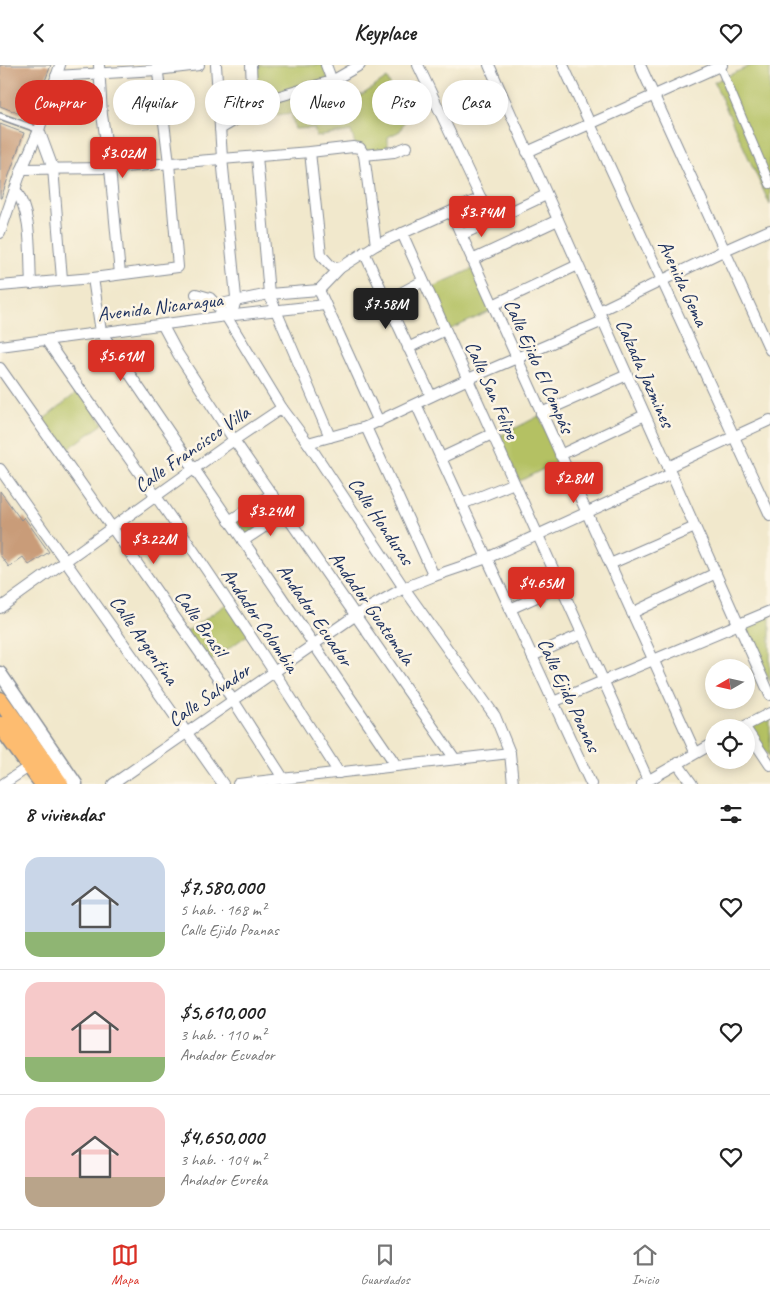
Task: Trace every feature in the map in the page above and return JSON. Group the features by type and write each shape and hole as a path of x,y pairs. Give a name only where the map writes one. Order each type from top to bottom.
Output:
{"main road":[{"path":"0,700 60,784"},
{"path":"1,729 43,784"}],"street":[{"path":"0,233 22,169 39,130 60,65"},
{"path":"56,76 99,69 199,65"},
{"path":"216,65 222,158 236,297 234,307 226,316"},
{"path":"251,65 252,80"},
{"path":"326,65 332,80"},
{"path":"334,80 360,65"},
{"path":"418,65 491,219"},
{"name":"Calzada Jazmines","path":"488,65 770,695"},
{"name":"Avenida Gema","path":"563,65 770,515"},
{"path":"640,65 770,349"},
{"path":"527,152 720,65 770,183"},
{"path":"0,286 62,279 93,278 178,267 169,163 157,68"},
{"path":"99,69 102,115 110,168 120,274"},
{"path":"220,129 227,125"},
{"path":"39,130 53,168 62,279"},
{"path":"22,169 110,168 310,152 348,146 362,151 394,152 407,147"},
{"path":"362,151 376,245"},
{"path":"310,152 320,255 331,266 340,268"},
{"path":"257,156 269,294 330,437"},
{"path":"15,189 21,197 28,221 30,283"},
{"path":"461,235 491,219 546,195"},
{"path":"216,305 269,294 319,290 340,268 376,245 481,198"},
{"name":"Calle Ejido El Compás","path":"451,213 695,752"},
{"path":"472,260 558,220"},
{"path":"308,443 379,422 416,403 516,358 601,316 663,281 724,250 770,230"},
{"name":"Calle San Felipe","path":"402,233 604,681 645,782"},
{"path":"364,252 431,397"},
{"path":"493,305 578,265"},
{"name":"Andador Ecuador","path":"93,278 101,333 396,765"},
{"path":"386,301 424,281"},
{"path":"319,290 324,305 379,422"},
{"name":"Calle Honduras","path":"196,294 210,298 226,316 282,408 308,443 404,588 494,716 510,753 513,784"},
{"name":"Avenida Nicaragua","path":"0,346 324,305"},
{"name":"Andador Guatemala","path":"163,326 178,354 234,440 455,759"},
{"path":"408,348 446,330"},
{"name":"Andador Colombia","path":"46,340 100,420 156,496 340,773"},
{"name":"Calle Brasil","path":"0,368 233,700 283,778"},
{"path":"541,413 627,375"},
{"name":"Calle Ejido Poanas","path":"416,403 591,784"},
{"name":"Calle Francisco Villa","path":"0,608 234,440 282,408"},
{"path":"560,455 645,415"},
{"name":"Calle Salvador","path":"113,784 356,615 404,588 487,558 538,535 734,436 770,420"},
{"path":"366,427 434,576"},
{"path":"441,458 492,434"},
{"name":"Calle Argentina","path":"0,469 188,731 223,784"},
{"path":"462,504 514,483"},
{"path":"229,521 272,494"},
{"path":"243,541 285,513"},
{"path":"610,564 695,527"},
{"path":"632,613 716,573"},
{"path":"510,609 561,586"},
{"path":"553,702 770,611"},
{"path":"532,656 582,634"},
{"path":"0,673 76,784"},
{"path":"755,722 770,713"},
{"path":"755,743 770,765"},
{"path":"645,782 705,747"},
{"path":"238,784 510,753"},
{"path":"677,763 692,784"},
{"path":"3,784 30,765"}],"lane":[{"path":"0,115 39,130"}],"green space":[{"path":"254,65 323,65 329,80 290,80 290,113 280,114 280,80 255,80"},
{"path":"752,65 770,65 770,205 714,82"},
{"path":"372,88 372,125 403,125 400,131 388,137 388,149 366,150 355,144 351,131 316,137 314,128 295,129 294,125 362,125 362,95"},
{"path":"472,269 491,311 447,331 428,289"},
{"path":"80,390 103,424 61,454 39,423"},
{"path":"539,416 561,460 520,481 498,437"},
{"path":"272,494 285,513 243,541 229,521"},
{"path":"228,603 249,634 208,663 186,632"},
{"path":"770,615 770,682 743,626"},
{"path":"770,714 770,757 755,738 755,722"}],"building":[{"path":"0,65 51,65 45,80 15,80 15,112 0,106"},
{"path":"0,124 24,133 1,198 0,198"},
{"path":"0,491 21,520 24,517 49,552 29,565 23,557 9,567 0,555"}]}
